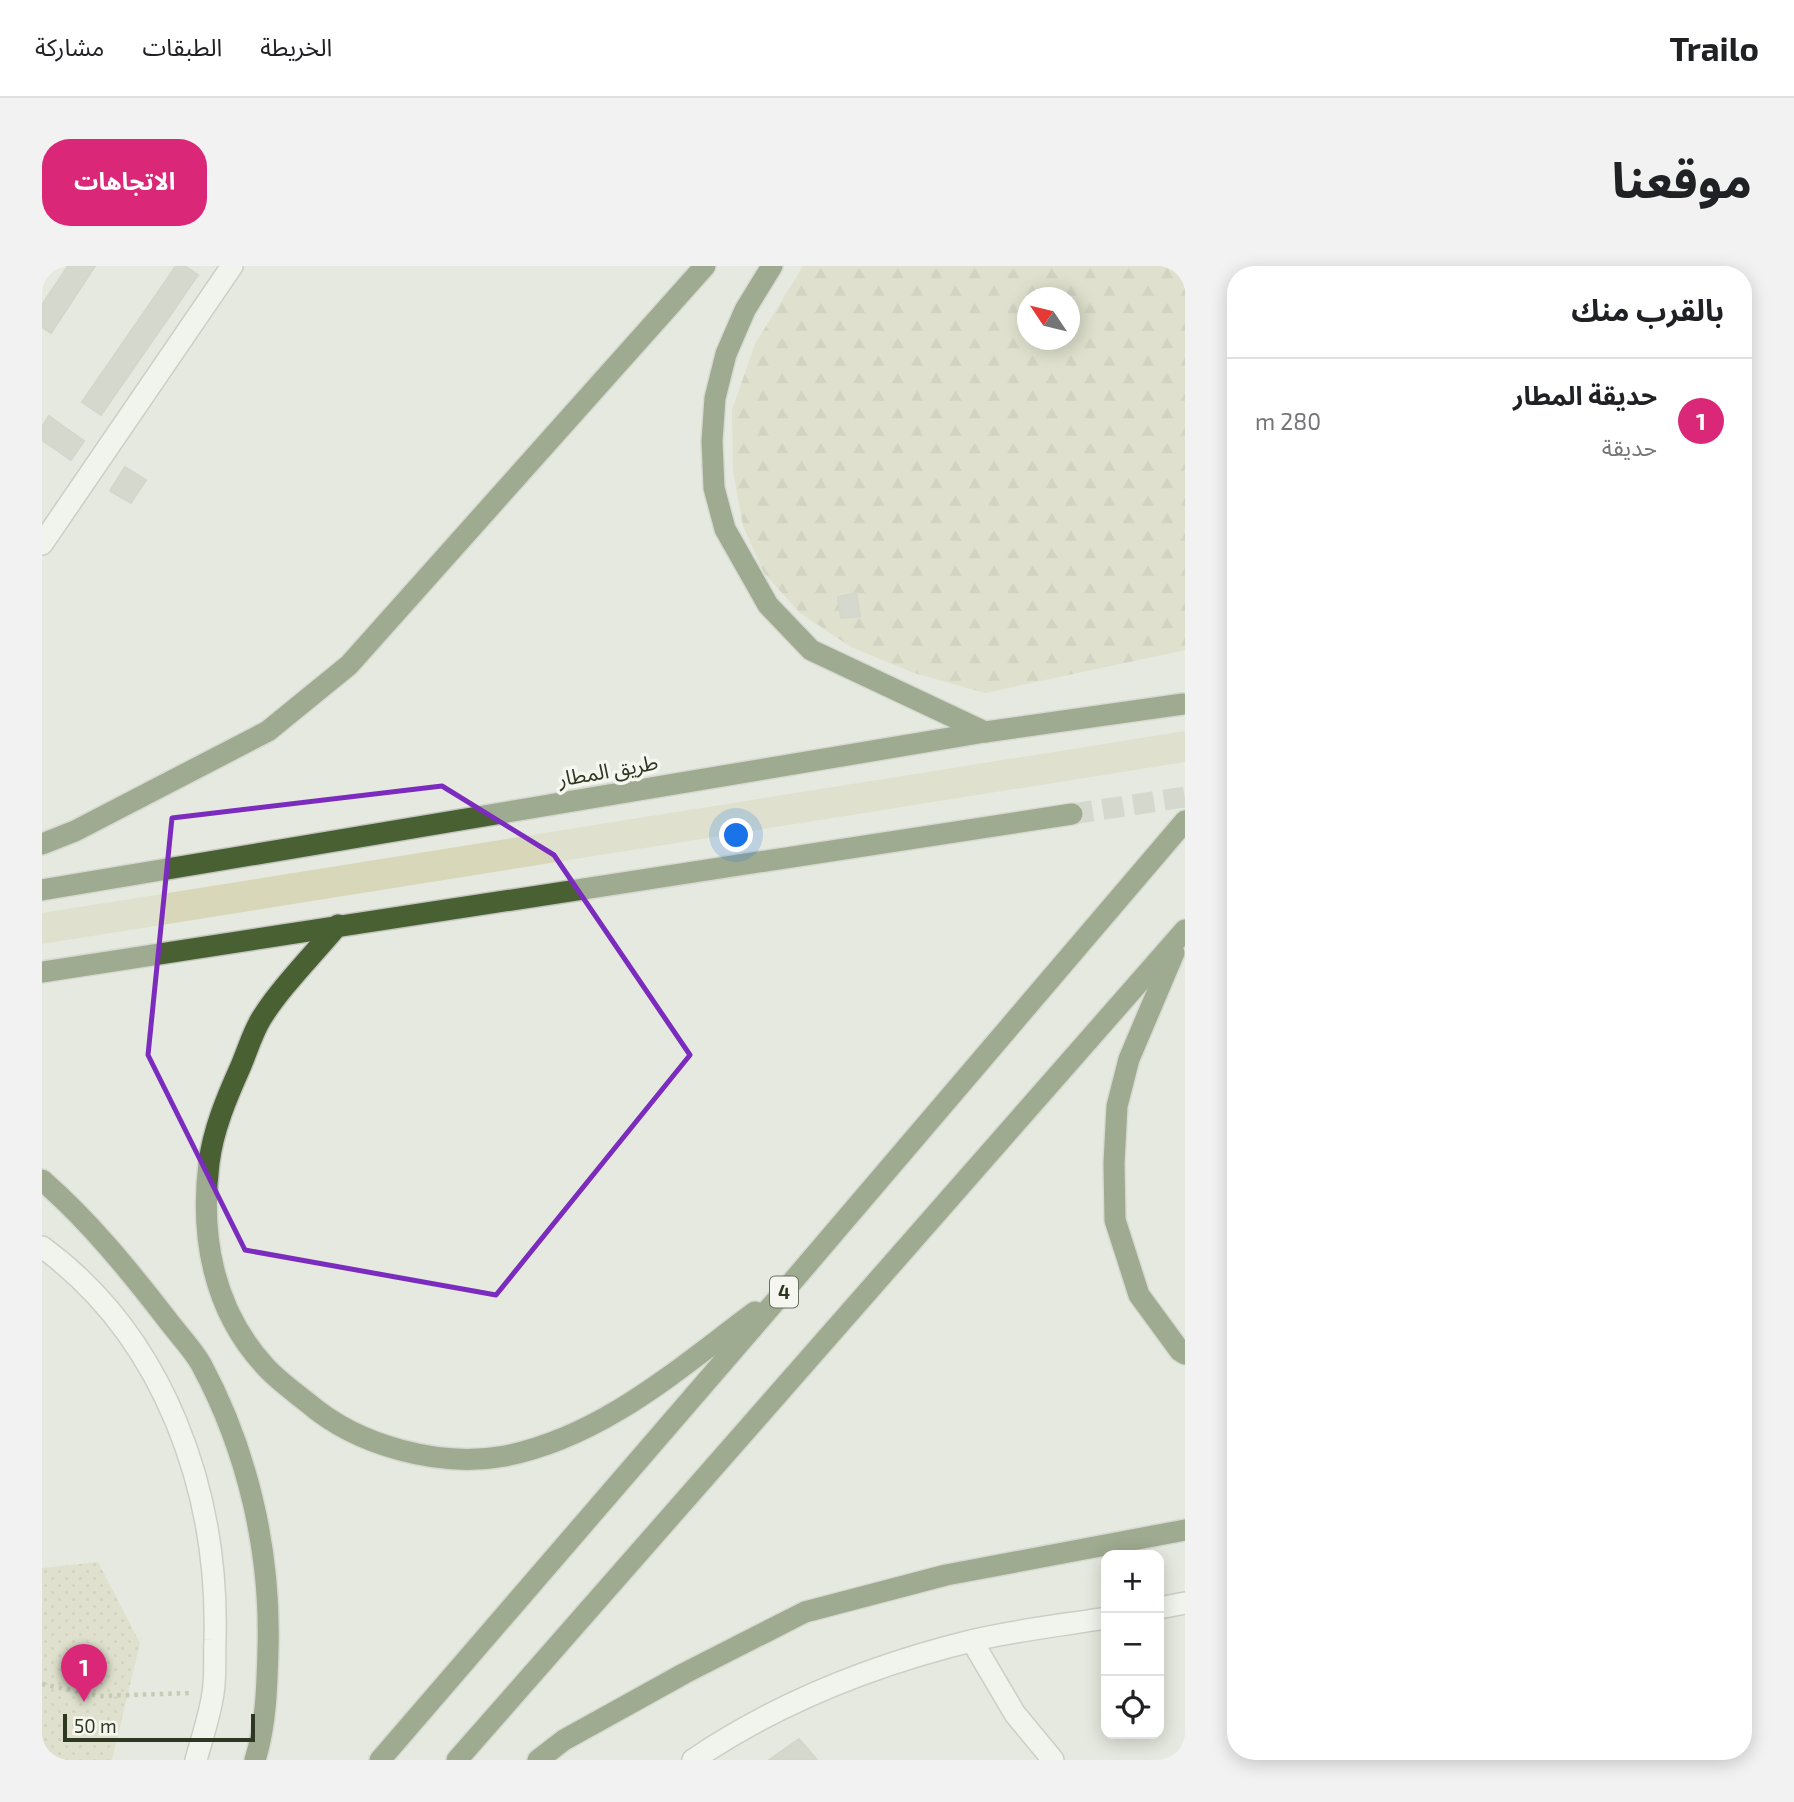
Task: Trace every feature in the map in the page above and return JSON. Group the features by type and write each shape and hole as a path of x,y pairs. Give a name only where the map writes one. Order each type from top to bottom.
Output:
{"highway":[{"path":"42,844 75,831 268,731 349,666 705,266"},
{"path":"772,266 745,310 726,354 715,398 712,441 714,488 725,529 768,605 811,650 985,732"},
{"name":"طريق المطار","path":"42,890 985,732 1182,704"},
{"path":"42,972 1072,814"},
{"name":"4","path":"380,1760 1185,821"},
{"path":"338,925 261,1020 225,1103 209,1161 206,1216 212,1271 226,1306 243,1336 264,1365 328,1420 372,1442 443,1459 505,1456 565,1437 625,1408 787,1288"},
{"path":"1184,931 1129,1059 1117,1106 1114,1163 1115,1220 1139,1295 1185,1354"},
{"path":"457,1760 1184,931"},
{"path":"42,1180 64,1200 126,1268 200,1362 222,1406 236,1444 253,1493 269,1617 266,1692 260,1744 255,1760"},
{"path":"538,1760 564,1740 673,1679 805,1612 946,1575 1185,1530"}],"street":[{"path":"42,544 232,266"},
{"path":"42,1247 67,1266 107,1307 139,1351 169,1406 189,1451 211,1541 216,1598 214,1693 196,1760"},
{"path":"1164,1607 1185,1603"},
{"path":"692,1760 727,1737 855,1676 972,1641 1101,1619"},
{"path":"972,1641 1015,1714 1054,1760"}],"path":[{"path":"42,1684 100,1696 214,1693"}],"highlighted area":[{"path":"442,786 554,855 690,1055 496,1295 245,1250 148,1055 172,818"}],"green space":[{"path":"803,266 1185,266 1185,650 985,693 914,673 851,647 800,613 764,573 743,526 733,471 732,410 755,344"},
{"path":"1185,731 1185,762 42,944 42,913"},
{"path":"98,1562 140,1643 112,1760 42,1760 42,1568"}],"building":[{"path":"68,266 95,266 51,333 42,327 42,305"},
{"path":"176,266 185,266 198,275 101,415 82,402"},
{"path":"49,416 84,441 71,460 42,440 42,427"},
{"path":"125,467 146,480 131,503 110,491"},
{"path":"856,593 860,616 841,618 838,597"},
{"path":"799,1739 817,1760 769,1760"}],"tunnel":[{"path":"1072,814 1185,797"}],"place":[{"name":"حديقة المطار","path":"84,1702"}]}
